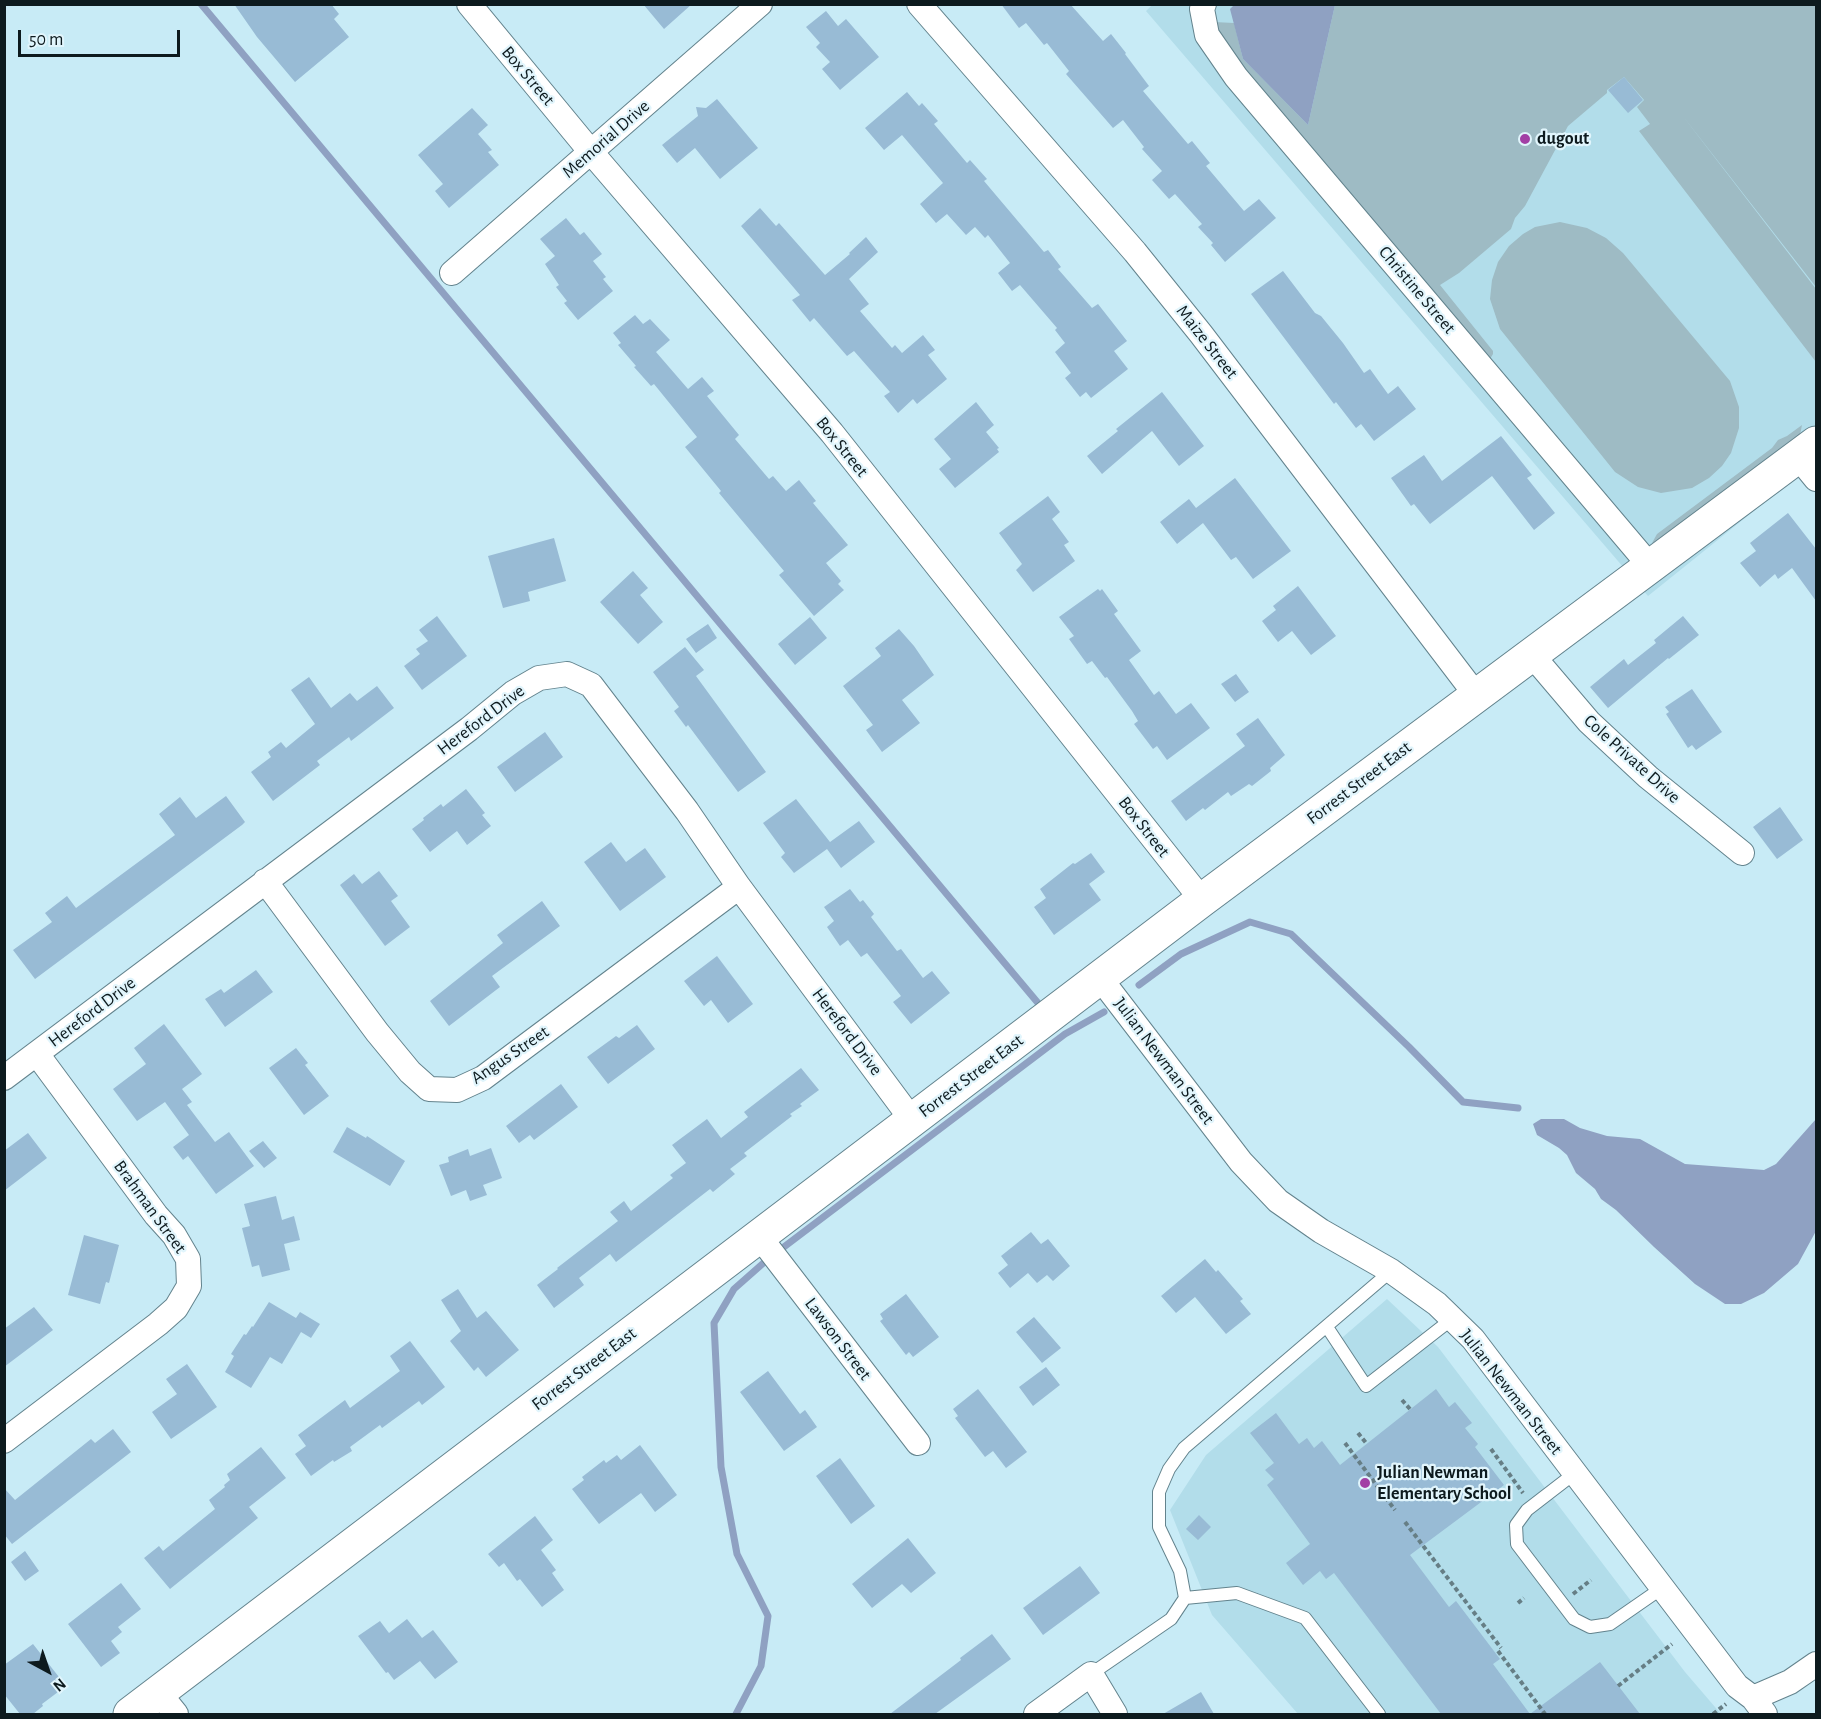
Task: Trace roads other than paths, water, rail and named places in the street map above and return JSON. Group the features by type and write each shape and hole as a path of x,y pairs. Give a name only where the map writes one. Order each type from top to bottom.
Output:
{"main road":[{"name":"Forrest Street East","path":"130,1714 167,1704 759,1236 1202,900 1651,567 1810,460"}],"street":[{"name":"Box Street","path":"469,4 591,152 832,433 1202,900"},
{"name":"Memorial Drive","path":"452,273 760,4"},
{"name":"Maize Street","path":"919,4 1135,252 1201,334 1476,695"},
{"name":"Christine Street","path":"1204,4 1202,9 1207,35 1236,76 1651,567"},
{"name":"Cole Private Drive","path":"1532,655 1589,722 1647,777 1742,853"},
{"name":"Hereford Drive","path":"4,1078 513,693 539,678 567,674 591,685 687,811 739,888 912,1120"},
{"name":"Angus Street","path":"265,881 377,1032 410,1072 429,1089 457,1090 483,1078 739,888"},
{"name":"Julian Newman Street","path":"1100,978 1241,1162 1278,1201 1321,1231 1391,1272 1437,1304 1473,1340 1737,1686 1759,1706"},
{"name":"Brahman Street","path":"4,1441 158,1324 176,1308 189,1286 188,1259 174,1234 156,1215 37,1054"},
{"name":"Lawson Street","path":"759,1236 918,1443"},
{"path":"1759,1706 1816,1664"},
{"path":"1036,1714 1092,1674 1115,1714"}],"lane":[{"path":"1092,1674 1171,1619 1185,1598 1180,1571 1159,1527 1159,1492 1169,1469 1184,1448 1391,1272"},
{"path":"1327,1327 1366,1386 1452,1319"},
{"path":"1575,1473 1527,1510 1516,1525 1517,1544 1574,1619 1590,1627 1610,1624 1662,1588"},
{"path":"1185,1598 1237,1593 1305,1618 1379,1714"}],"waterway":[{"path":"201,4 1038,1003"},
{"path":"1139,985 1181,954 1250,922 1291,934 1463,1102 1518,1108"},
{"path":"736,1714 761,1666 768,1616 737,1554 721,1467 714,1323 734,1289 768,1259 1065,1034 1104,1012"}],"place":[{"name":"dugout","path":"1525,139"},
{"name":"Julian Newman Elementary School","path":"1365,1483"}]}
